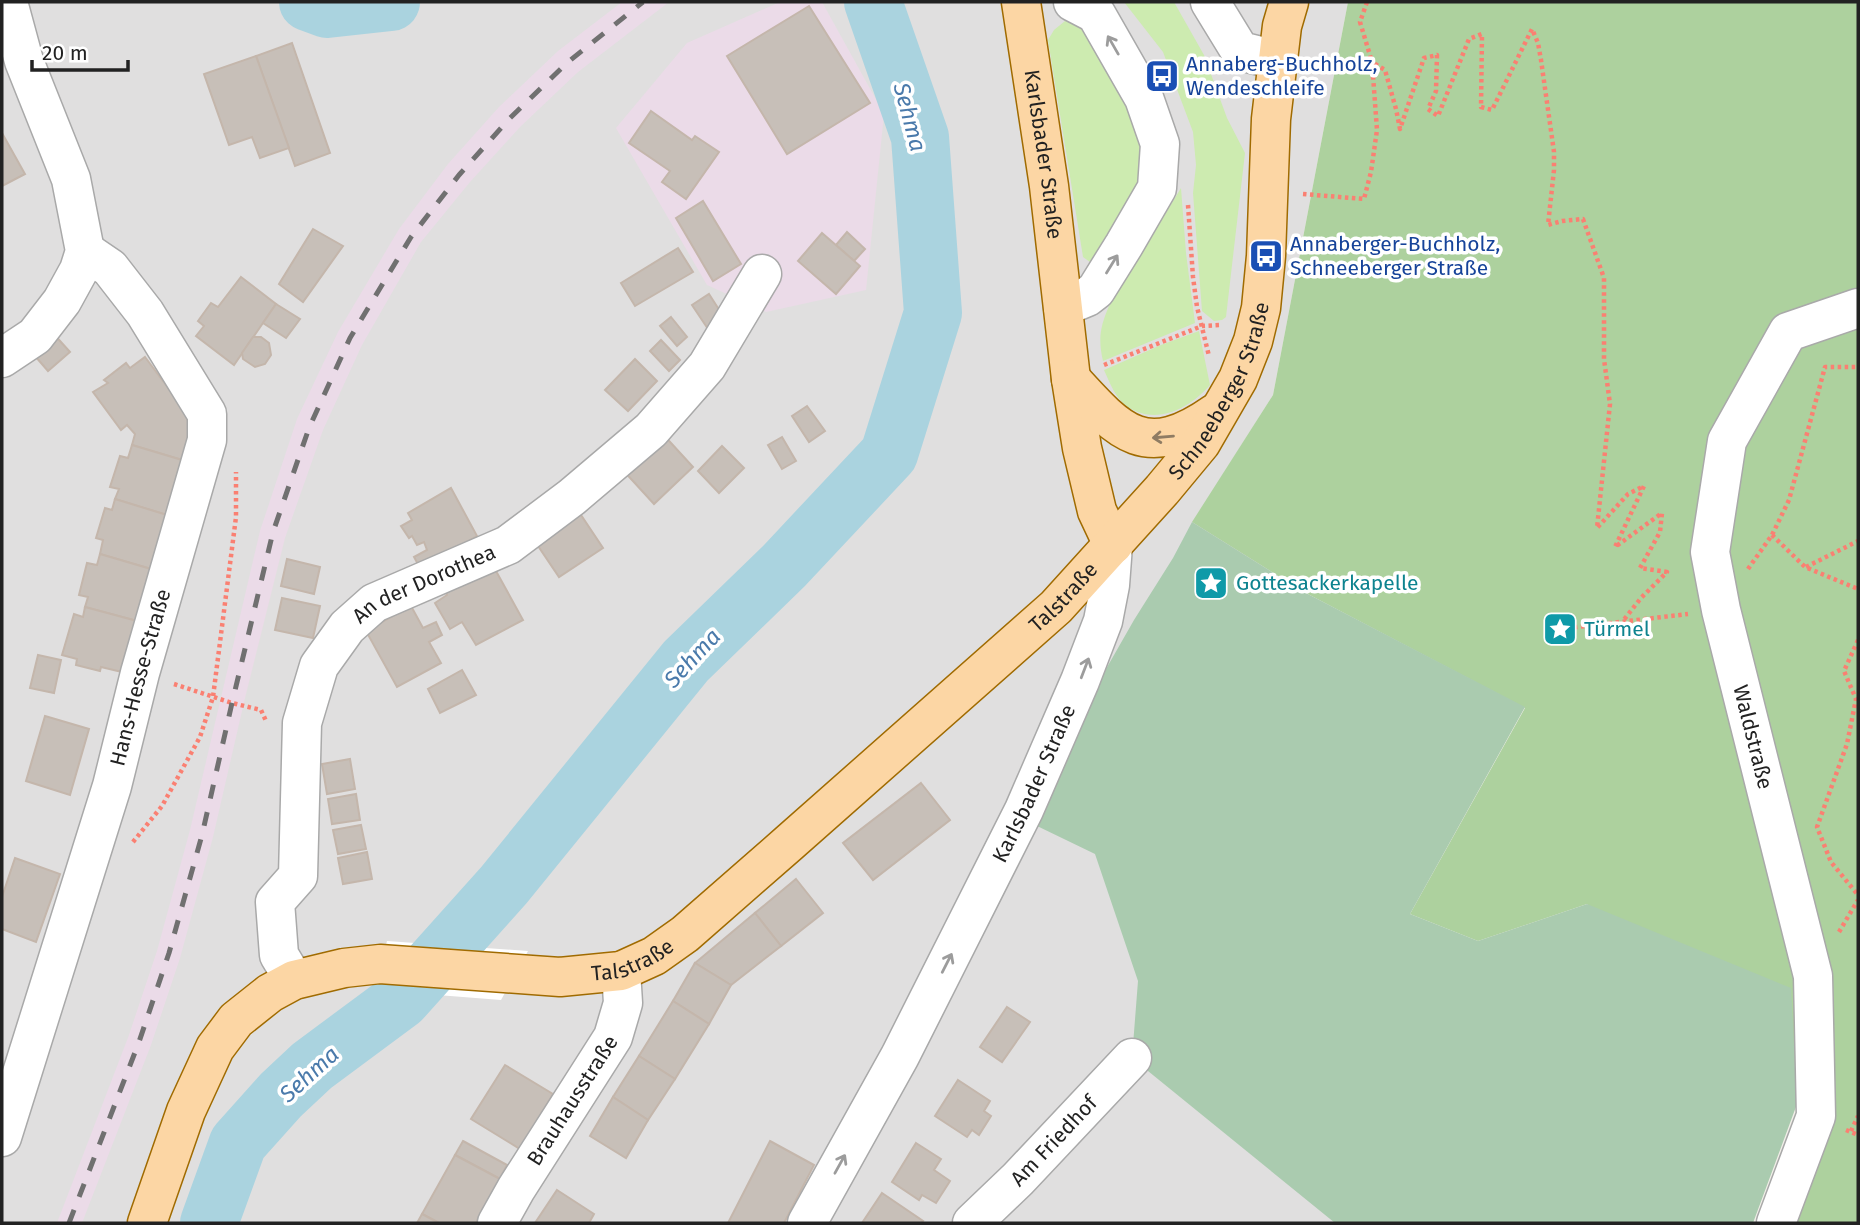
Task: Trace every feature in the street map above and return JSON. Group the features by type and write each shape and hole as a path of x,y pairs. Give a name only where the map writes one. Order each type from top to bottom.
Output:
{"main road":[{"name":"Karlsbader Straße","path":"1021,2 1049,186 1071,379 1082,448 1097,511 1112,545"},
{"name":"Schneeberger Straße","path":"1112,545 1201,443 1238,379 1253,341 1261,308 1266,256 1271,119 1277,60 1289,2"},
{"path":"1071,379 1110,420 1127,431 1144,437 1163,439 1179,435 1223,407"},
{"name":"Talstraße","path":"146,1223 186,1111 215,1048 236,1020 270,992 294,980 344,968 380,964 561,977 621,971 654,956 685,934 1056,607 1112,545"}],"street":[{"path":"2,358 35,335 62,301 86,251 71,179 24,61 8,2"},
{"path":"1063,307 1087,298 1096,290 1124,245 1157,188 1160,145 1144,99 1096,14 1073,2"},
{"path":"1210,2 1240,51 1277,60"},
{"name":"Hans-Hesse-Straße","path":"2,1137 111,786 140,673 207,440 207,414 145,313 110,268 86,251"},
{"name":"An der Dorothea","path":"294,980 279,954 275,902 298,876 302,723 319,666 347,627 374,603 508,545 572,497 651,430 707,366 762,274"},
{"name":"Waldstraße","path":"1776,1223 1816,1116 1813,976 1721,610 1710,552 1727,441 1788,332 1858,308"},
{"name":"Karlsbader Straße","path":"807,1223 900,1056 1024,810 1103,621 1110,585 1112,545"},
{"name":"Brauhausstraße","path":"497,1223 613,1037 623,1003 621,971"},
{"name":"Am Friedhof","path":"972,1223 1018,1179 1132,1058"}],"path":[{"path":"1269,192 1364,199 1377,130 1372,62 1360,22 1367,2"},
{"path":"1372,62 1385,70 1400,129 1424,58 1437,55 1436,90 1429,109 1438,116 1469,39 1482,34 1481,107 1492,110 1532,29 1538,43 1554,152 1548,225 1583,219 1604,278 1604,359 1610,404 1597,528 1628,494 1644,486 1615,547 1662,513 1660,532 1640,568 1667,572 1622,622"},
{"path":"1187,198 1193,277 1202,326 1223,407"},
{"path":"1071,379 1202,326 1229,324"},
{"path":"1858,367 1825,367 1789,500 1772,535 1805,567 1858,589"},
{"path":"126,852 162,806 200,737 213,696 236,517 237,466"},
{"path":"1805,567 1858,541"},
{"path":"1560,629 1721,610"},
{"path":"1858,640 1844,671 1856,699 1847,744 1817,827 1831,862 1858,895"},
{"path":"140,673 261,710 266,720 267,733"},
{"path":"1850,1132 1858,1115"}],"shaded area":[{"path":"2,2 1348,2 1273,395 1193,522 1304,592 1410,914 1753,1223 2,1223"},
{"path":"622,2 669,2 578,72 520,127 470,182 421,242 362,345 323,430 285,538 213,837 180,958 151,1045 82,1223 57,1223 129,1035 157,951 190,830 260,531 297,419 338,332 399,229 448,164 499,107 558,51"},
{"path":"780,2 822,2 884,114 866,290 766,312 707,285 616,128 687,43"}],"green space":[{"path":"1124,2 1174,2 1204,55 1227,118 1245,153 1226,317 1222,320 1214,321 1202,311 1193,193 1196,165 1193,132 1163,52"},
{"path":"1348,2 1858,2 1858,1223 1790,1223 1832,1105 1797,1104 1587,904 1478,941 1410,914 1525,708 1304,592 1192,522 1273,395"},
{"path":"1065,21 1090,29 1130,101 1145,155 1144,175 1100,260 1090,262 1083,257 1048,40 1054,30"},
{"path":"1181,188 1195,323 1103,361 1101,333 1109,306"},
{"path":"1199,331 1210,385 1193,401 1172,412 1150,415 1128,407 1113,390 1104,370"},
{"path":"1192,522 1304,592 1525,707 1410,914 1478,941 1587,904 1791,988 1797,1104 1753,1223 1335,1223 1132,1058 1138,981 1095,854 1035,825 1102,676"}],"pier":[{"path":"387,941 528,951 501,1000 374,990"}],"building":[{"path":"809,6 870,103 787,154 727,56"},
{"path":"292,43 330,153 295,166 256,56"},
{"path":"256,56 289,148 260,158 252,137 229,145 204,74"},
{"path":"651,111 692,140 695,136 719,152 686,199 662,182 670,171 629,143"},
{"path":"2,133 25,174 2,186"},
{"path":"703,201 741,264 713,281 676,218"},
{"path":"313,229 343,246 303,302 279,284"},
{"path":"847,232 865,249 854,261 836,245"},
{"path":"822,233 860,266 836,294 798,261"},
{"path":"678,248 693,272 635,306 621,283"},
{"path":"241,277 276,304 234,365 196,336 204,326 198,321 211,303 218,307"},
{"path":"709,294 725,319 708,329 692,305"},
{"path":"276,304 300,319 286,338 263,323"},
{"path":"671,317 687,337 677,346 660,326"},
{"path":"51,331 70,352 48,371 29,349"},
{"path":"253,337 261,337 269,343 271,355 265,364 255,367 243,359 242,353"},
{"path":"661,340 680,360 669,371 650,351"},
{"path":"145,357 187,413 190,440 182,460 132,445 135,434 127,425 121,430 93,392 108,383 104,380 126,363 130,368"},
{"path":"635,359 657,381 628,411 605,390"},
{"path":"807,406 825,431 809,442 792,416"},
{"path":"660,431 693,467 654,504 621,468"},
{"path":"782,437 796,461 782,469 768,445"},
{"path":"132,445 182,460 167,515 115,499 119,489 110,487 120,456 128,458"},
{"path":"722,446 744,468 719,493 698,471"},
{"path":"451,488 477,536 420,568 414,557 427,550 424,542 417,545 401,526 412,520 408,513"},
{"path":"115,499 167,515 151,569 100,554 103,540 96,538 105,508 112,510"},
{"path":"575,506 603,548 559,577 532,537"},
{"path":"100,554 151,569 137,621 85,607 88,597 79,595 87,563 97,565"},
{"path":"287,559 320,567 314,594 281,586"},
{"path":"491,562 523,620 476,645 462,622 450,629 435,603 447,595 444,588"},
{"path":"282,598 320,606 313,638 275,630"},
{"path":"411,606 423,628 436,622 442,635 429,642 441,663 397,687 366,631"},
{"path":"85,607 137,621 122,672 101,667 100,671 76,665 77,659 62,655 74,614 83,617"},
{"path":"38,655 61,660 54,693 30,688"},
{"path":"462,670 476,695 440,713 428,689"},
{"path":"45,716 89,729 70,795 26,781"},
{"path":"350,759 355,789 327,794 322,764"},
{"path":"921,783 950,820 873,880 843,843"},
{"path":"356,794 360,820 332,824 328,799"},
{"path":"361,825 366,849 338,854 333,830"},
{"path":"367,852 372,879 343,884 338,858"},
{"path":"15,858 60,874 36,942 2,929 2,897"},
{"path":"796,879 823,913 781,946 755,913"},
{"path":"755,913 781,946 731,985 695,963"},
{"path":"695,963 731,985 709,1024 673,1001"},
{"path":"673,1001 709,1024 675,1079 639,1056"},
{"path":"1007,1007 1030,1022 1002,1062 980,1047"},
{"path":"639,1056 675,1079 648,1120 613,1097"},
{"path":"505,1065 553,1094 520,1149 471,1119"},
{"path":"958,1080 990,1101 984,1111 991,1116 979,1135 972,1130 967,1137 935,1116"},
{"path":"613,1097 648,1120 626,1158 590,1136"},
{"path":"463,1141 507,1165 500,1179 455,1155"},
{"path":"770,1141 814,1165 784,1223 728,1223"},
{"path":"916,1143 941,1159 934,1170 950,1181 936,1203 922,1195 919,1200 892,1182"},
{"path":"455,1155 500,1179 476,1223 439,1223 422,1214"},
{"path":"557,1190 594,1214 589,1223 535,1223"},
{"path":"882,1193 923,1221 862,1223"},
{"path":"422,1214 439,1223 417,1223"}],"waterway":[{"name":"Sehma","path":"308,2 327,9 391,2"},
{"name":"Sehma","path":"209,1223 238,1143 281,1095 312,1066 401,1000 504,885 686,661 784,566 889,454 933,313 920,137 873,2"}],"railway":[{"path":"69,1223 139,1042 169,953 202,835 273,532 309,428 350,338 411,237 459,175 510,118 568,62 643,2"}],"place":[{"name":"Annaberg-Buchholz, Wendeschleife","path":"1162,76"},
{"name":"Annaberger-Buchholz, Schneeberger Straße","path":"1266,256"},
{"name":"Gottesackerkapelle","path":"1211,583"},
{"name":"Türmel","path":"1560,629"}]}
